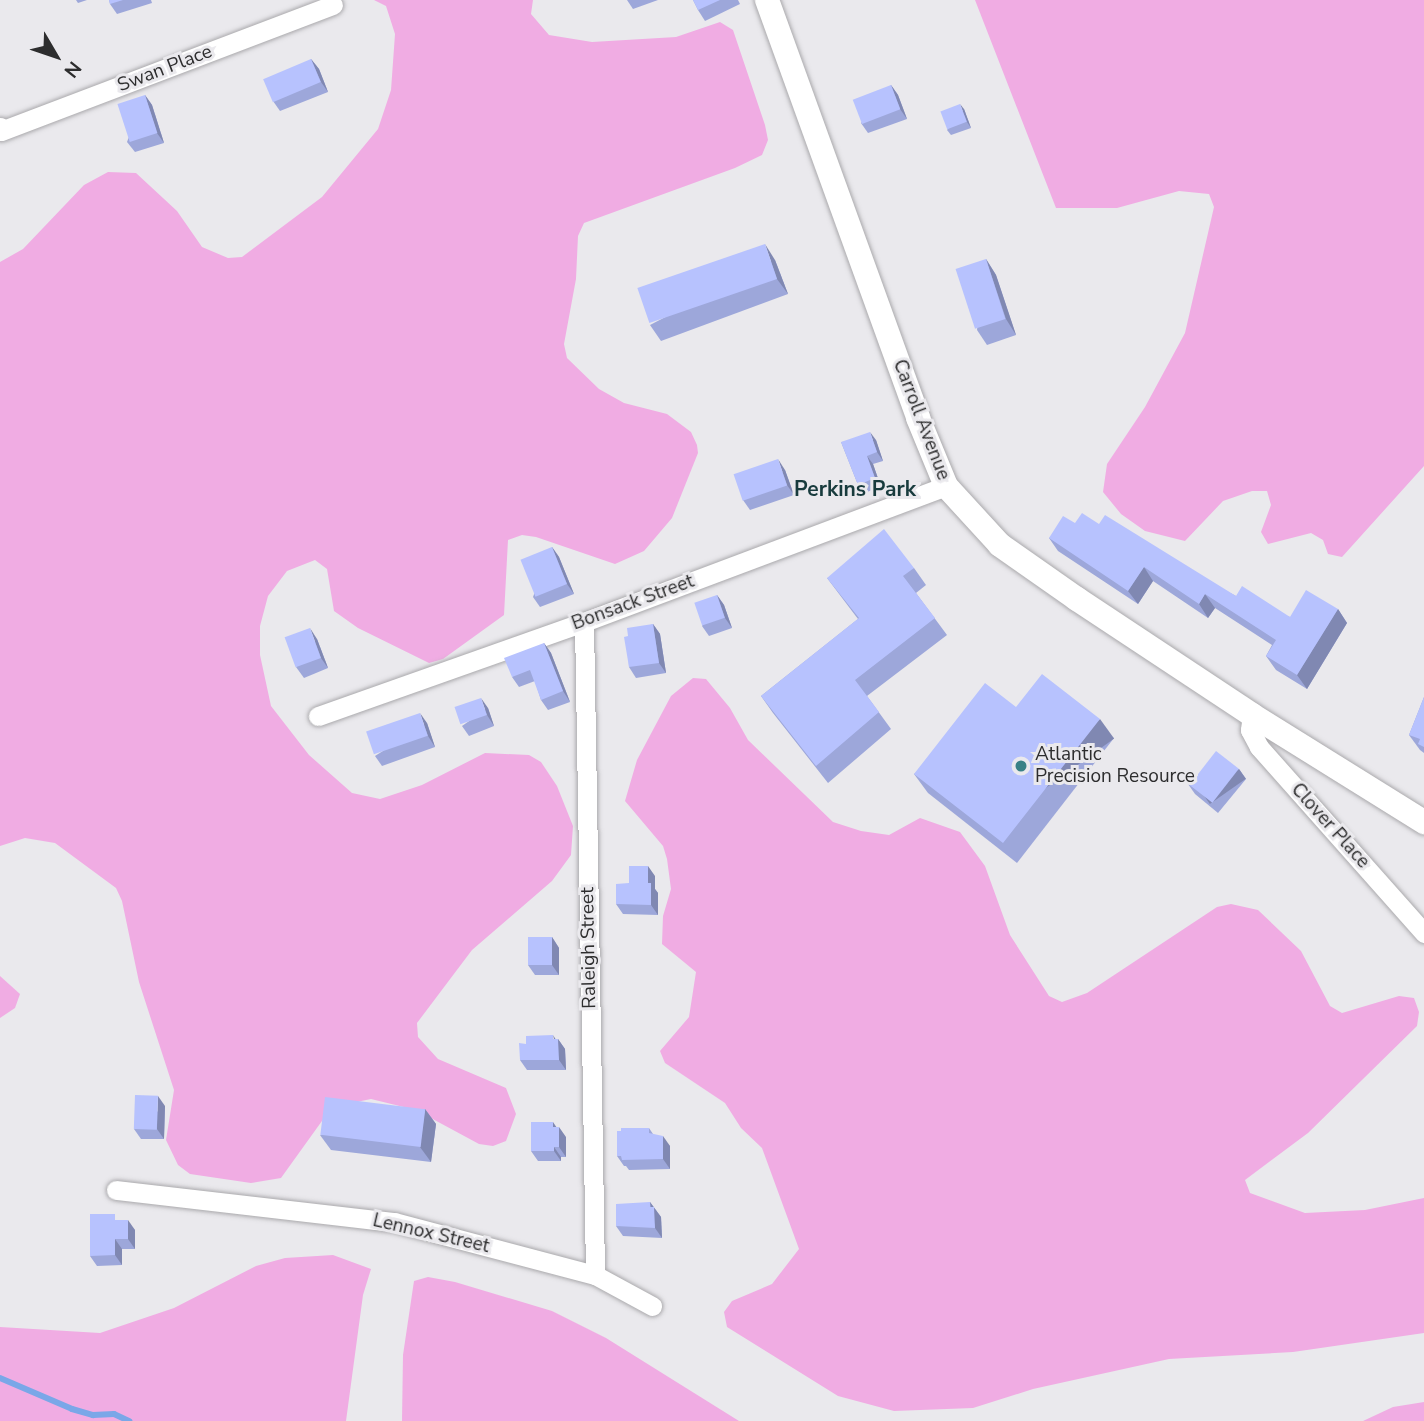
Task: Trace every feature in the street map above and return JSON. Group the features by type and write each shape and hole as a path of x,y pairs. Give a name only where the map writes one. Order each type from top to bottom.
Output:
{"street":[{"name":"Carroll Avenue","path":"766,0 918,418 946,485 1000,545 1110,622 1252,715 1424,822"},
{"name":"Swan Place","path":"0,127 1,131 333,5"},
{"name":"Bonsack Street","path":"318,716 584,622 946,485"},
{"name":"Raleigh Street","path":"584,622 595,1275"},
{"name":"Clover Place","path":"1252,715 1250,730 1259,747 1424,933"},
{"name":"Lennox Street","path":"116,1190 394,1222 595,1275 652,1306"}],"shaded area":[{"path":"374,0 533,0 531,14 549,35 592,42 676,37 720,22 733,30 768,140 762,155 735,168 584,223 578,236 576,279 564,344 567,358 599,389 624,403 667,414 691,432 697,445 698,453 672,518 644,551 615,564 536,537 522,535 508,540 504,615 443,659 429,663 358,628 334,611 327,569 315,560 287,571 268,596 260,626 260,655 271,706 309,755 352,793 380,799 422,785 485,753 529,755 541,762 557,786 573,826 571,855 552,881 472,950 417,1023 418,1037 438,1059 506,1088 516,1114 506,1141 493,1146 479,1144 416,1110 371,1099 332,1107 281,1178 251,1183 190,1174 178,1165 166,1140 174,1090 139,982 122,901 116,888 55,843 25,838 0,846 0,262 23,249 84,185 108,172 136,173 177,211 202,247 228,258 242,257 322,197 378,129 391,90 395,34 386,6"},
{"path":"975,0 1424,0 1424,466 1342,557 1328,554 1323,540 1311,533 1268,544 1261,532 1271,505 1267,491 1252,491 1223,501 1185,541 1145,531 1121,514 1103,492 1107,464 1145,407 1185,333 1214,207 1209,194 1179,191 1117,208 1056,208"},
{"path":"693,678 706,679 730,708 748,740 833,822 861,831 889,835 920,818 960,832 985,866 1010,935 1049,996 1062,1002 1087,993 1217,907 1231,904 1258,910 1301,951 1330,1006 1342,1013 1399,996 1414,998 1419,1012 1417,1026 1308,1133 1245,1180 1250,1193 1305,1213 1365,1210 1424,1198 1424,1333 1293,1352 1169,1359 1033,1389 973,1408 894,1411 838,1396 727,1327 724,1312 732,1301 772,1284 799,1249 762,1148 741,1128 725,1103 665,1063 660,1051 689,1017 696,972 662,944 663,916 671,889 667,859 663,846 625,801 637,760 671,696"},
{"path":"0,976 20,994 15,1008 0,1018"},
{"path":"333,1255 371,1269 363,1295 346,1421 0,1421 0,1327 100,1333 174,1308 256,1266 285,1258"},
{"path":"428,1277 455,1282 552,1311 606,1338 739,1421 402,1421 403,1355 414,1281"},
{"path":"1424,1402 1424,1421 1363,1421 1393,1407"}],"building":[{"path":"693,0 720,0 698,10"},
{"path":"311,59 321,82 273,102 263,79"},
{"path":"891,85 900,109 862,124 853,100"},
{"path":"145,95 157,133 130,142 117,104"},
{"path":"960,104 967,122 947,129 940,112"},
{"path":"765,244 777,279 649,323 637,288"},
{"path":"986,259 1005,319 975,329 956,269"},
{"path":"870,432 877,452 867,456 875,478 858,485 841,442"},
{"path":"778,459 787,485 743,501 734,474"},
{"path":"1082,513 1099,524 1105,515 1236,596 1242,586 1290,617 1306,590 1338,609 1297,675 1266,656 1276,640 1205,594 1199,604 1144,567 1128,591 1049,538 1063,516 1075,523"},
{"path":"884,529 914,568 903,576 935,618 855,680 879,712 816,766 761,696 859,618 827,578"},
{"path":"552,547 567,584 535,597 520,560"},
{"path":"717,595 725,618 702,626 694,603"},
{"path":"653,624 659,663 629,667 624,637 628,636 627,628"},
{"path":"310,628 321,658 296,667 285,637"},
{"path":"544,643 563,691 541,700 530,670 512,677 504,658"},
{"name":"Atlantic Precision Resource","path":"1042,674 1100,719 1003,843 914,774 985,683 1016,707"},
{"path":"1424,697 1424,747 1418,744 1420,739 1409,735"},
{"path":"481,698 487,715 460,724 455,707"},
{"path":"420,713 428,736 374,754 366,732"},
{"path":"1216,751 1239,769 1212,803 1190,785"},
{"path":"629,866 648,866 651,905 616,904 616,884 629,883"},
{"path":"528,937 552,937 552,965 528,965"},
{"path":"553,1035 553,1039 558,1039 559,1060 520,1060 519,1043 526,1044 526,1036"},
{"path":"135,1095 158,1096 157,1130 134,1129"},
{"path":"325,1097 425,1109 421,1147 320,1135"},
{"path":"531,1122 553,1122 553,1127 559,1127 559,1147 554,1147 554,1151 531,1151"},
{"path":"621,1128 649,1128 649,1133 663,1136 663,1159 622,1160 621,1156 617,1156 617,1131 621,1131"},
{"path":"650,1202 650,1207 654,1207 655,1228 616,1226 616,1204"},
{"path":"90,1214 115,1214 115,1220 128,1220 128,1239 115,1239 115,1255 90,1256"}],"waterway":[{"path":"0,1378 72,1409 93,1415 114,1414 129,1421"}],"place":[{"name":"Atlantic Precision Resource","path":"1021,766"}],"district":[{"name":"Perkins Park","path":"855,489"}]}
